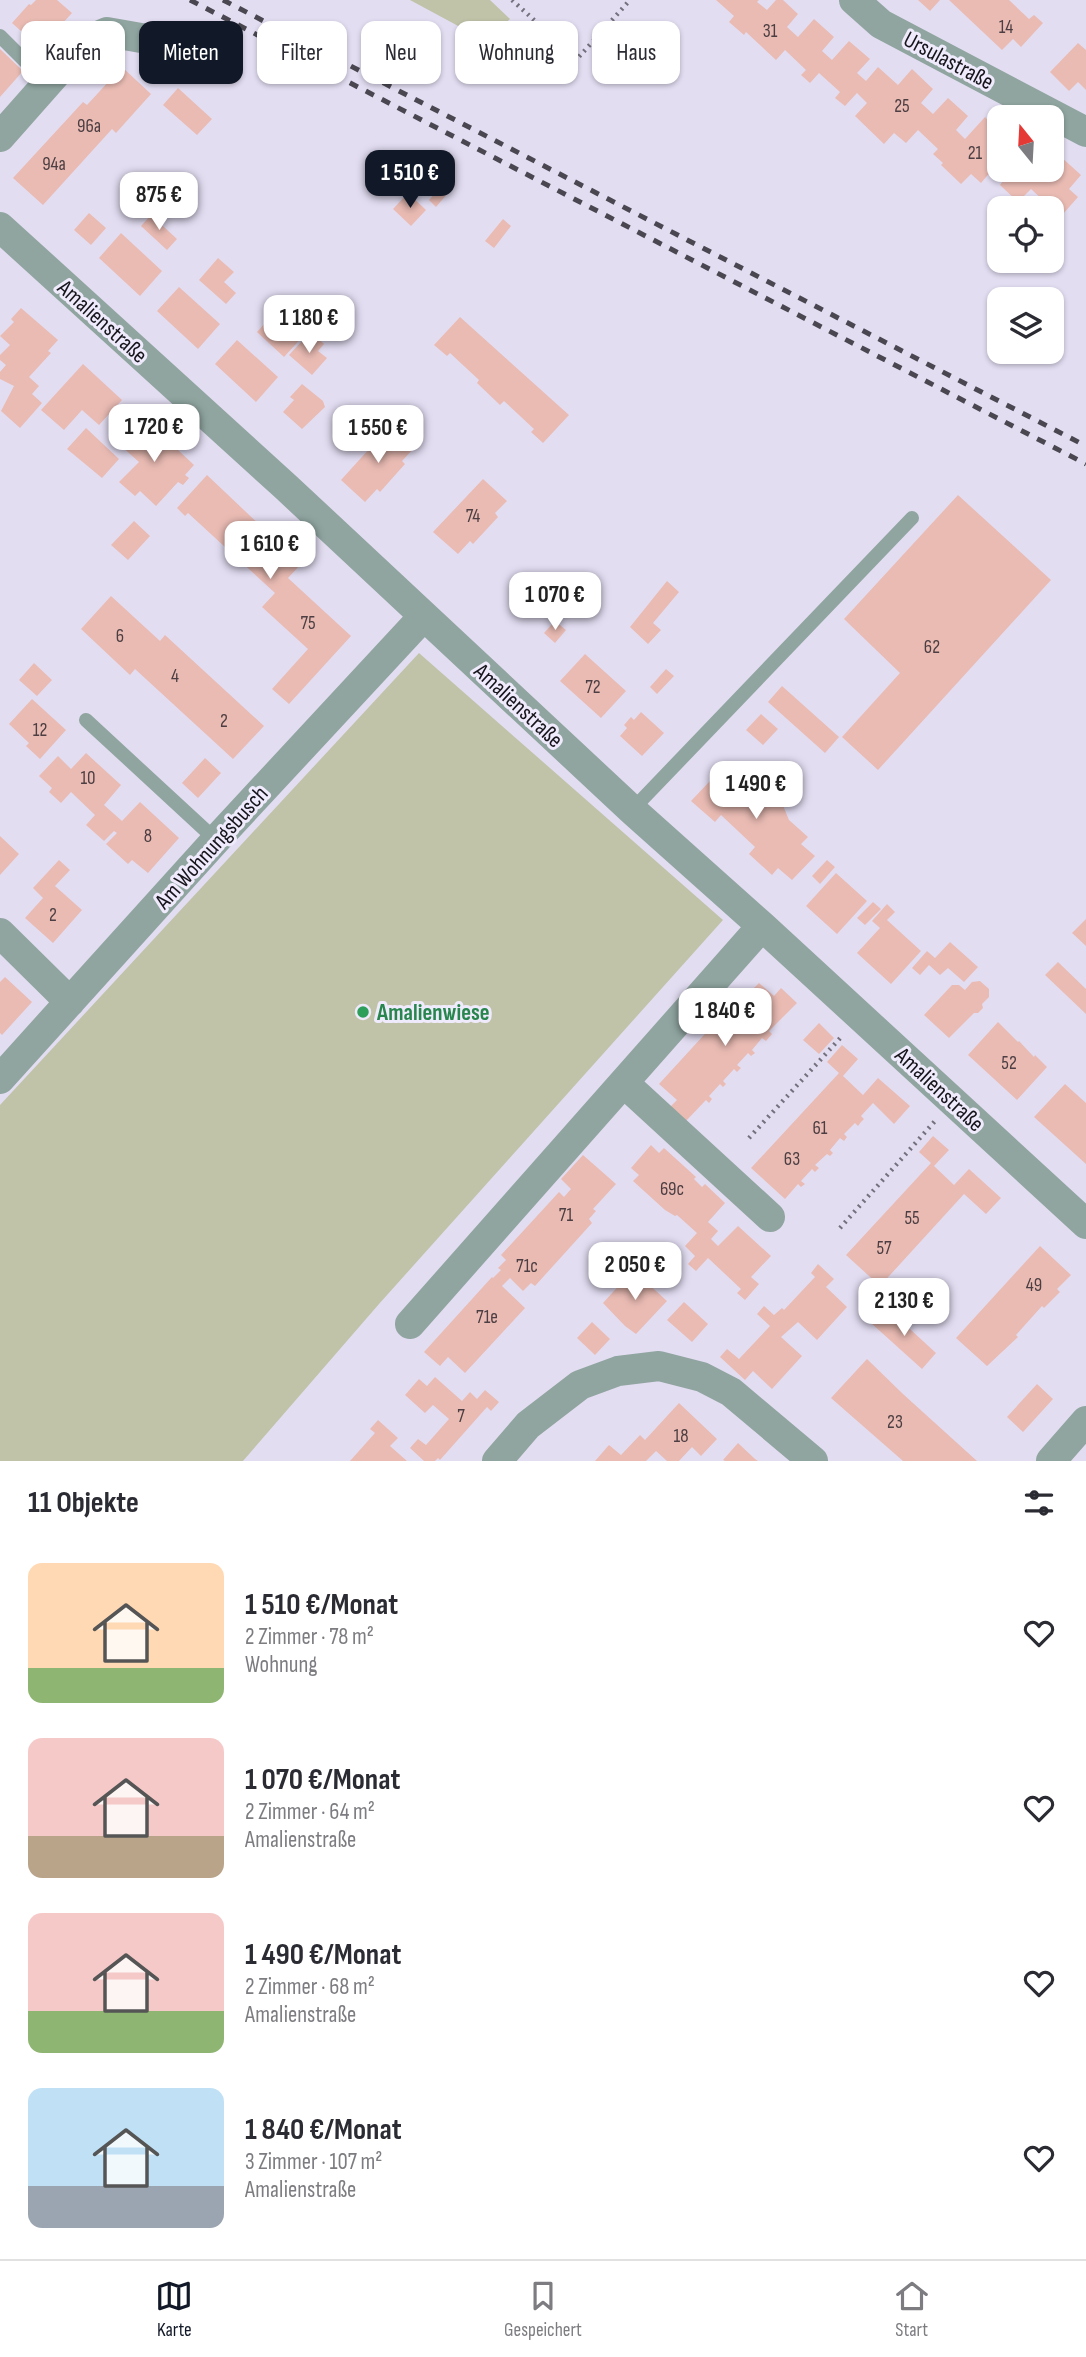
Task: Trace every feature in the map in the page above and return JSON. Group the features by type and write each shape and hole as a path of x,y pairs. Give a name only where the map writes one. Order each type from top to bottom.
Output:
{"street":[{"name":"Ursulastraße","path":"854,0 881,24 1086,132"},
{"path":"0,136 46,84"},
{"name":"Amalienstraße","path":"0,227 286,486 632,810 1086,1224"},
{"name":"Am Wohnungsbusch","path":"0,1079 216,840 424,617"},
{"path":"410,1324 762,926"},
{"path":"0,933 70,1002"},
{"path":"624,1083 770,1217"},
{"path":"497,1461 528,1425 580,1384 618,1371 659,1366 702,1377 731,1392 813,1461"},
{"path":"1051,1461 1086,1421"}],"lane":[{"path":"0,36 21,57"},
{"path":"632,810 912,518"},
{"path":"86,720 216,840"}],"path":[{"path":"512,0 576,59 630,0"},
{"path":"749,1138 860,1016"},
{"path":"840,1228 953,1101"}],"green space":[{"path":"410,0 490,0 510,19 455,21 455,24"},
{"name":"Amalienwiese","path":"419,653 723,920 379,1304 243,1461 0,1461 0,1105"}],"building":[{"path":"36,0 57,0 72,13 65,21 21,21 21,31 12,23 29,4"},
{"path":"716,0 759,0 757,2 767,10 776,0 783,0 798,14 787,27 798,37 814,19 834,37 822,51 832,60 849,41 870,59 857,73 866,81 878,67 898,85 912,69 933,89 921,103 933,114 948,98 968,116 956,130 965,139 985,117 987,119 987,176 981,183 971,174 961,184 933,154 938,149 918,130 906,143 894,133 884,144 855,116 867,103 857,93 845,106 835,98 840,92 819,73 810,83 801,75 806,70 785,50 776,60 746,32 744,35 729,22 734,16"},
{"path":"918,0 940,0 930,11"},
{"path":"949,0 1009,0 1029,19 1034,15 1043,23 1021,47 1013,39 1002,50"},
{"path":"1078,43 1086,50 1086,90 1078,82 1069,91 1050,72"},
{"path":"0,49 21,69 21,73 0,97"},
{"path":"125,70 151,94 116,133 112,129 43,205 13,178 83,102 87,105 106,84 125,84"},
{"path":"178,88 212,119 197,135 163,105"},
{"path":"1064,160 1081,175 1069,189 1078,197 1064,213 1064,196 1038,196 1031,189 1024,196 1012,196 1000,185 1002,182 1064,182"},
{"path":"446,181 454,186 436,207 429,200"},
{"path":"408,193 426,210 411,226 393,209"},
{"path":"89,213 106,228 91,245 74,230"},
{"path":"151,215 177,239 167,250 141,226"},
{"path":"503,219 511,226 494,248 485,241"},
{"path":"121,233 162,271 140,296 99,258"},
{"path":"218,258 234,272 224,282 236,293 226,304 199,280"},
{"path":"179,287 220,324 198,349 157,311"},
{"path":"21,308 58,340 48,351 51,353 29,377 39,386 32,394 42,403 20,428 1,411 14,386 0,379 0,372 6,365 0,360 0,355 10,345 0,336 14,322 11,319"},
{"path":"460,317 569,415 543,443 531,432 534,429 504,401 500,405 477,383 479,380 450,353 447,356 434,345"},
{"path":"293,320 307,332 284,357 257,332 267,321 280,334"},
{"path":"317,337 324,344 318,351 327,358 312,375 289,355 304,339 311,344"},
{"path":"237,340 278,377 256,402 215,364"},
{"path":"83,364 122,400 99,425 82,410 64,430 41,410"},
{"path":"302,384 323,401 325,407 302,429 283,412 294,400 290,397"},
{"path":"146,420 194,465 185,475 189,478 183,485 178,482 156,506 140,491 135,496 119,482 139,462 121,446"},
{"path":"390,426 414,448 402,461 405,464 380,492 377,489 365,502 341,480"},
{"path":"86,428 119,459 102,478 67,449"},
{"path":"207,475 301,564 288,578 351,636 289,704 272,689 308,649 262,607 275,593 188,513 185,516 177,508"},
{"path":"483,479 507,501 495,513 498,517 473,544 470,541 458,554 433,532"},
{"path":"958,495 1051,580 878,770 842,737 900,673 844,619"},
{"path":"134,521 150,536 128,560 111,545"},
{"path":"667,581 679,592 653,623 661,630 648,644 630,627"},
{"path":"111,596 160,641 165,635 264,726 233,759 135,669 130,675 81,629"},
{"path":"555,621 566,630 555,643 544,633"},
{"path":"585,654 626,691 601,718 560,681"},
{"path":"34,663 52,680 37,696 19,680"},
{"path":"666,669 674,676 657,694 650,687"},
{"path":"782,686 839,737 825,753 768,702"},
{"path":"32,699 66,730 40,759 26,746 29,743 9,724"},
{"path":"641,712 664,733 642,756 620,736 631,717 634,720"},
{"path":"761,714 778,729 763,745 746,730"},
{"path":"86,753 121,785 104,805 122,821 140,802 179,838 148,873 132,860 128,864 106,844 117,833 114,831 104,841 86,825 95,815 71,792 61,803 49,792 52,788 39,776 58,756 71,769"},
{"path":"205,758 221,773 198,798 182,783"},
{"path":"727,763 745,779 770,790 782,803 789,820 808,837 801,844 815,856 792,880 778,868 772,875 749,854 755,847 721,815 715,822 691,801"},
{"path":"0,836 19,854 0,875"},
{"path":"59,860 70,870 55,886 82,910 53,943 25,918 43,898 33,888"},
{"path":"827,860 835,867 820,884 812,876"},
{"path":"836,873 867,901 837,934 806,906"},
{"path":"873,902 881,909 865,925 857,918"},
{"path":"887,904 895,912 887,920 921,951 891,984 857,953 880,928 872,921"},
{"path":"1086,919 1086,946 1072,933"},
{"path":"950,942 978,967 964,982 948,968 940,975 929,965 920,975 912,968 927,951 935,958"},
{"path":"1058,962 1086,989 1086,1014 1045,975"},
{"path":"5,977 32,1002 2,1035 0,982"},
{"path":"980,981 989,989 989,997 982,1004 983,1008 974,1013 949,1038 924,1015 952,985 959,985 965,990 972,982"},
{"path":"759,983 774,996 781,988 797,1003 769,1031 772,1034 766,1041 762,1038 752,1050 755,1053 751,1056 748,1053 737,1065 741,1068 737,1072 734,1069 723,1081 726,1084 723,1087 720,1084 709,1096 712,1099 709,1103 706,1100 685,1122 669,1108 677,1100 659,1084 747,988 750,992"},
{"path":"998,1022 1047,1067 1017,1100 968,1055"},
{"path":"819,1023 834,1038 819,1054 803,1040"},
{"path":"842,1045 858,1059 843,1076 863,1095 878,1078 910,1106 894,1124 873,1103 861,1116 864,1119 858,1126 855,1123 844,1134 847,1137 844,1141 840,1138 830,1150 833,1153 830,1156 827,1154 815,1165 819,1168 815,1172 812,1169 801,1181 805,1184 801,1187 798,1184 785,1199 751,1168 839,1073 827,1062"},
{"path":"1065,1084 1086,1103 1086,1164 1034,1117"},
{"path":"933,1136 949,1150 934,1166 954,1185 969,1169 1001,1198 986,1214 964,1194 880,1286 846,1255 931,1163 919,1152"},
{"path":"651,1145 659,1153 664,1148 696,1177 694,1179 702,1187 705,1184 725,1203 708,1222 718,1231 711,1239 718,1246 738,1226 771,1256 751,1277 759,1284 745,1300 737,1293 741,1289 708,1258 696,1271 688,1264 695,1256 685,1246 697,1233 677,1215 665,1210 633,1181 639,1175 631,1168"},
{"path":"583,1155 616,1184 593,1209 596,1211 589,1219 592,1223 535,1286 531,1283 523,1291 510,1278 502,1286 525,1308 465,1373 448,1357 440,1366 424,1352 501,1270 498,1268 506,1260 501,1255 559,1192 564,1197 571,1189 561,1179"},
{"path":"1040,1246 1071,1275 1057,1289 1060,1292 1044,1308 1042,1306 1016,1335 1018,1337 987,1366 956,1338"},
{"path":"818,1264 834,1279 826,1287 847,1307 817,1340 798,1322 781,1337 802,1356 772,1389 753,1371 745,1380 720,1357 727,1349 739,1359 770,1326 757,1314 764,1306 774,1315 782,1308 784,1310 815,1277 811,1273"},
{"path":"633,1270 667,1301 636,1334 603,1303"},
{"path":"684,1302 708,1324 692,1342 667,1320"},
{"path":"886,1307 936,1353 922,1369 871,1323"},
{"path":"592,1322 610,1339 595,1355 577,1338"},
{"path":"867,1359 977,1461 903,1461 831,1398"},
{"path":"435,1377 462,1401 470,1392 477,1399 485,1390 499,1402 491,1411 487,1407 440,1460 438,1458 435,1461 424,1461 410,1448 418,1439 426,1445 449,1419 433,1405 425,1413 405,1395 419,1379 427,1386"},
{"path":"1037,1384 1053,1399 1023,1432 1007,1417"},
{"path":"679,1403 717,1439 701,1456 692,1447 679,1461 667,1461 656,1451 646,1461 595,1461 609,1445 621,1455 640,1435 645,1440"},
{"path":"378,1420 398,1438 390,1446 407,1461 350,1461 375,1433 370,1429"},
{"path":"738,1443 758,1461 723,1460"}],"railway":[{"path":"190,0 1086,464"},
{"path":"223,0 1086,446"}],"place":[{"name":"Amalienwiese","path":"363,1012"}]}
